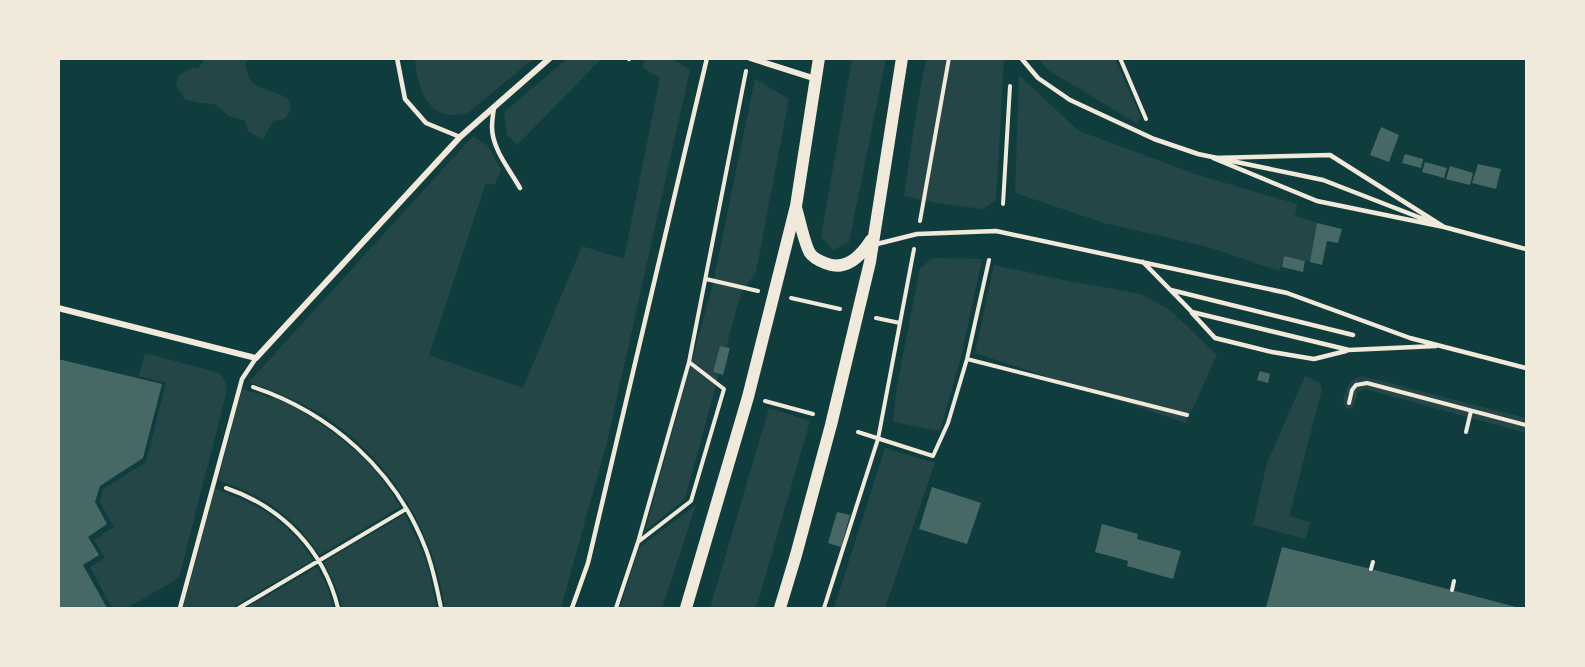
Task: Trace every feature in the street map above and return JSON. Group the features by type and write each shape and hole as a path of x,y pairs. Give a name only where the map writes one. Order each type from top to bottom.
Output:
{"main road":[{"path":"686,609 748,397 796,206 819,58"},
{"path":"780,609 831,425 874,240 902,58"},
{"path":"796,206 810,253 831,266 844,265 863,254 874,240"}],"street":[{"path":"58,308 256,358 460,137 550,58"},
{"path":"750,58 816,79"}],"lane":[{"path":"397,58 405,99 426,123 460,137"},
{"path":"572,609 588,563 707,58"},
{"path":"1021,58 1038,78 1070,100 1154,139 1213,158 1323,180 1444,227"},
{"path":"494,108 492,129 495,142 520,188"},
{"path":"1213,158 1330,155 1444,227"},
{"path":"1213,158 1317,201 1444,227 1527,249"},
{"path":"874,240 917,234 996,231 1287,293 1410,338 1527,368"},
{"path":"1143,262 1215,338 1272,352 1314,359 1349,350 1440,346"},
{"path":"1171,290 1353,335"},
{"path":"1192,312 1349,350"},
{"path":"180,609 242,379 256,358"}],"path":[{"path":"923,202 949,58"},
{"path":"1120,58 1154,139"},
{"path":"616,609 638,542 690,362 747,70"},
{"path":"1003,204 1010,86"},
{"path":"824,609 878,439 912,260"},
{"path":"858,432 933,456 948,423 967,359 989,260"},
{"path":"706,279 752,290"},
{"path":"797,299 839,309"},
{"path":"882,319 900,323"},
{"path":"967,359 1187,415"},
{"path":"638,542 691,501 724,389 690,362"},
{"path":"241,383 270,393 321,420 359,449 382,472 417,528 429,557 441,609"},
{"path":"1349,403 1352,390 1356,385 1367,383 1527,425"},
{"path":"765,401 813,414"},
{"path":"1466,432 1472,411"},
{"path":"213,484 244,494 270,508 294,529 318,561 332,589 338,609"},
{"path":"239,609 406,508"},
{"path":"1371,569 1373,562"},
{"path":"1452,590 1454,581"}],"shaded area":[{"path":"205,58 252,59 245,62 251,80 261,88 282,95 289,100 291,109 285,119 274,121 263,140 248,131 245,121 229,116 215,104 185,99 176,85 179,75 192,68 198,69"},
{"path":"415,58 533,59 469,112 456,115 445,114 428,103 419,83"},
{"path":"567,59 601,59 517,145 507,135 504,112"},
{"path":"646,59 673,59 690,70 607,442 561,608 445,608 431,552 419,525 405,499 369,453 348,433 324,416 297,401 249,382 473,136 487,145 501,169 495,185 486,183 429,355 523,388 582,246 624,259 660,78 642,67"},
{"path":"852,59 886,59 849,242 833,250 821,237"},
{"path":"926,59 1003,59 1004,61 996,200 983,209 904,196"},
{"path":"1038,59 1115,59 1141,117 1136,123 1048,70"},
{"path":"1019,75 1079,131 1198,175 1297,204 1295,216 1317,223 1310,262 1284,256 1279,271 1208,247 1104,223 1015,193"},
{"path":"755,79 789,99 756,272 741,293 685,499 645,531 712,288"},
{"path":"933,258 982,259 961,357 940,431 893,422 897,386 920,268"},
{"path":"994,265 1141,294 1170,310 1217,355 1186,423 975,353"},
{"path":"145,353 219,373 227,390 179,578 127,608 112,608 90,567 105,558 94,540 114,527 100,502 103,489 146,462 166,383 139,376"},
{"path":"1305,376 1319,382 1322,389 1289,516 1310,522 1306,539 1253,525 1267,463"},
{"path":"1362,376 1526,418 1526,433 1365,389 1358,392 1353,408 1346,408 1343,401 1349,385 1354,379"},
{"path":"242,389 290,405 333,432 371,466 400,507 320,555 298,528 276,508 250,493 218,480"},
{"path":"769,408 810,421 756,608 710,608"},
{"path":"885,448 935,463 885,608 834,608"},
{"path":"215,489 245,500 271,515 283,524 313,560 231,608 183,608"},
{"path":"696,505 662,608 620,608 639,548"},
{"path":"405,514 426,560 437,608 343,608 324,562"},
{"path":"317,567 326,584 334,608 246,608"}],"building":[{"path":"1381,127 1399,135 1389,162 1370,155"},
{"path":"1405,154 1423,159 1421,168 1402,163"},
{"path":"1425,162 1447,168 1444,178 1422,172"},
{"path":"1478,164 1501,169 1496,189 1472,183"},
{"path":"1450,166 1473,173 1470,185 1446,179"},
{"path":"1317,223 1342,229 1338,243 1327,241 1322,265 1310,262"},
{"path":"1284,256 1305,261 1303,272 1282,267"},
{"path":"720,346 730,348 723,375 713,372"},
{"path":"58,359 162,384 143,458 100,486 95,502 107,524 88,537 99,555 83,565 107,608 58,608"},
{"path":"1260,371 1270,374 1268,383 1257,380"},
{"path":"932,487 981,503 967,544 919,529"},
{"path":"837,512 850,515 841,547 828,543"},
{"path":"1102,524 1138,534 1137,539 1181,551 1173,579 1127,566 1128,561 1095,552"},
{"path":"1282,547 1371,569 1520,608 1266,608"}]}
